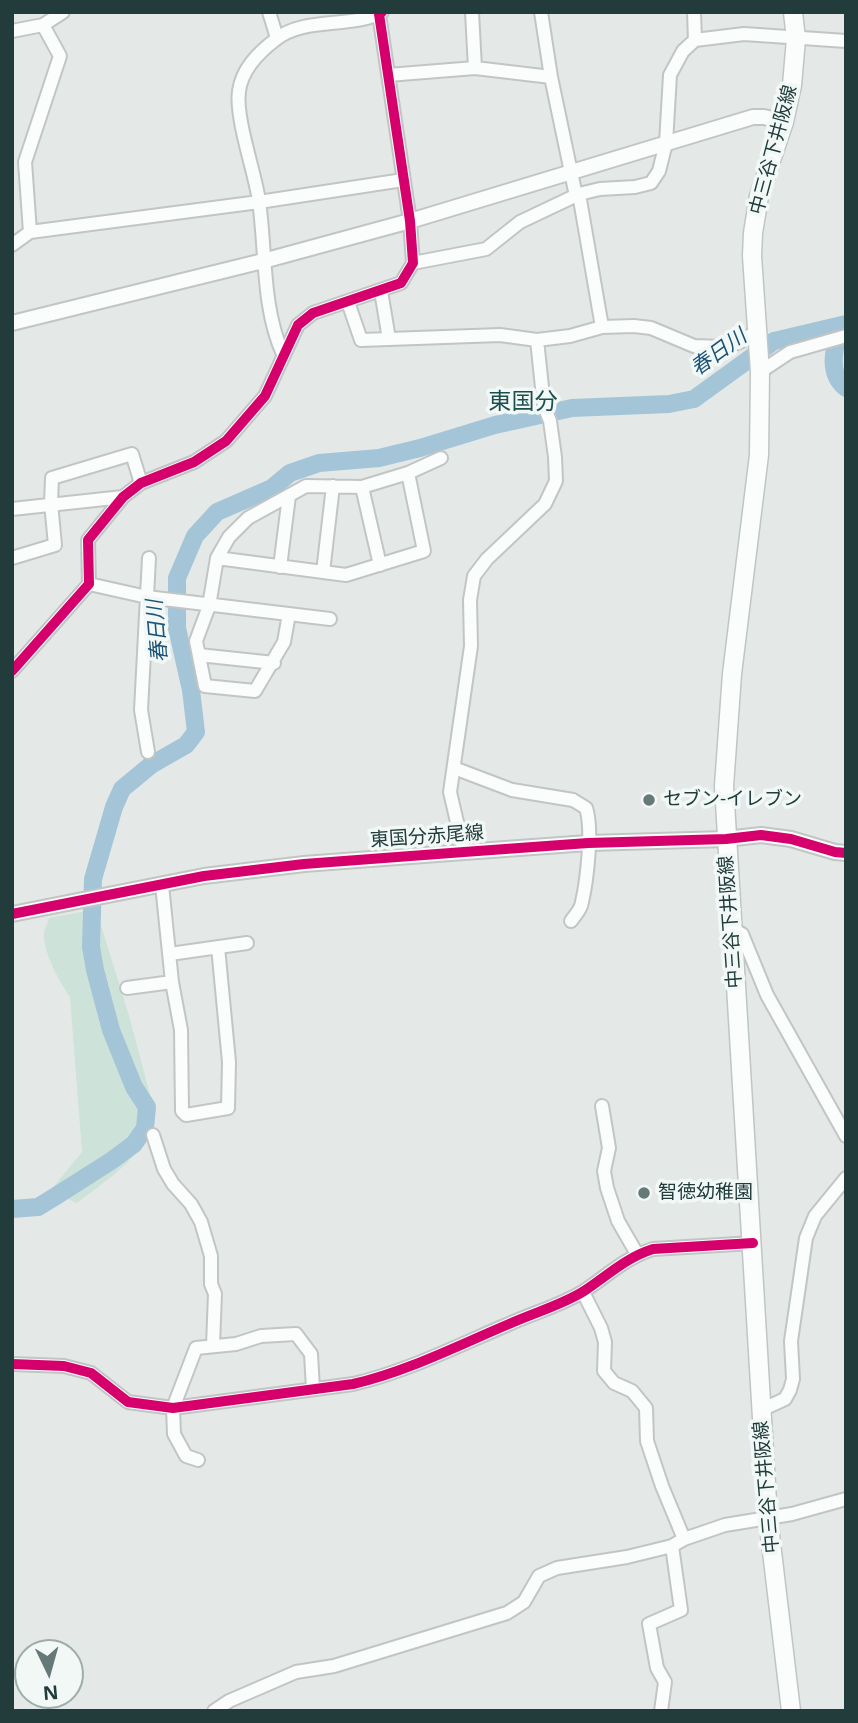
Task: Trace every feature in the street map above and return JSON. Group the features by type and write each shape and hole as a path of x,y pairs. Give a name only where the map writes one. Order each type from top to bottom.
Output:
{"main road":[{"name":"中三谷下井阪線","path":"792,1711 768,1518 724,786 726,736 759,455 760,368 752,256 753,233 759,196 784,122 792,85 796,39 793,12"}],"street":[{"path":"12,31 43,25 64,12"},
{"path":"269,12 277,38"},
{"path":"471,12 475,68"},
{"path":"541,12 551,77 602,327"},
{"path":"694,12 695,40"},
{"path":"12,671 89,584 88,540 123,497 141,483 194,462 226,441 265,396 298,325 313,313 401,283 413,263 410,221 381,13 294,28 277,38 252,61 241,81 238,93 259,202 263,261 277,341 283,354"},
{"path":"30,232 25,162 61,56 43,25"},
{"path":"413,263 486,249 520,222 577,195 600,189 635,187 651,183 659,171 666,144 670,75 683,51 695,40 744,34 846,41"},
{"path":"388,75 475,68 551,77"},
{"path":"12,323 263,261 410,221 753,117 784,122"},
{"path":"12,244 30,232 403,180"},
{"path":"380,291 389,339"},
{"path":"348,302 361,340 500,335 537,340 570,336 602,327 652,328 694,346 723,347 740,342 757,332"},
{"path":"760,368 790,352 845,336"},
{"path":"464,852 450,792 471,646 470,600 474,576 487,559 545,504 556,481 555,457 550,421 544,406 537,340"},
{"path":"12,558 55,545 51,503 52,478 132,454 141,483"},
{"path":"289,614 284,642 255,691 205,686 196,641 204,605 217,558 229,537 248,518 306,486 362,487 408,473 441,458"},
{"path":"217,558 346,575 424,551 408,473"},
{"path":"323,572 333,486"},
{"path":"362,487 380,565"},
{"path":"280,567 289,496"},
{"path":"12,509 123,497"},
{"path":"148,752 141,710 149,558"},
{"path":"89,584 147,597 330,619"},
{"path":"199,655 274,663"},
{"path":"454,768 512,790 580,803 586,808 589,818 589,843 582,903 571,921"},
{"name":"東国分赤尾線","path":"12,914 204,876 304,864 464,852 761,835 812,843 835,852 846,853"},
{"path":"162,885 172,982 181,1030 181,1111 186,1115 228,1108 229,1062 218,947"},
{"path":"732,929 742,934 767,995 846,1136"},
{"path":"170,954 247,943"},
{"path":"127,988 172,982"},
{"path":"601,1105 609,1148 604,1171 607,1188 618,1221 637,1254"},
{"path":"153,1135 164,1169 191,1204 201,1222 211,1256 211,1284 215,1294 214,1345"},
{"path":"761,1410 785,1399 790,1390 793,1379 790,1341 806,1238 815,1216 846,1178"},
{"path":"12,1364 64,1366 91,1373 128,1402 173,1408 372,1380 583,1292 613,1268 637,1254 653,1249 753,1243"},
{"path":"583,1292 601,1328 604,1371 614,1383 632,1391 646,1408 647,1441 684,1539"},
{"path":"198,1460 186,1456 174,1434 173,1408 196,1348 236,1344 261,1336 296,1334 311,1354 313,1389"},
{"path":"214,1711 229,1701 296,1672 334,1667 507,1613 524,1602 539,1576 557,1568 627,1557 672,1546 684,1539 726,1525 846,1499"},
{"path":"661,1711 665,1682 657,1668 649,1624 681,1610 672,1546"}],"green space":[{"path":"96,909 130,1019 154,1110 145,1140 136,1152 126,1164 77,1203 50,1191 82,1152 70,997 49,958 44,934 49,918"}],"waterway":[{"name":"春日川","path":"12,1209 38,1207 111,1161 134,1144 145,1128 147,1107 134,1087 111,1030 95,970 91,947 93,879 122,789 151,765 186,745 196,732 191,690 177,628 177,578 195,536 217,512 272,488 290,473 319,463 379,458 495,425 572,408 669,404 694,399 774,341 846,324"},
{"path":"840,326 834,351 834,367 836,375 846,388"}],"cycle path":[{"path":"12,671 89,584 88,540 123,497 141,483 194,462 226,441 265,396 298,325 313,313 401,283 413,263 410,221 379,14 382,12"},
{"path":"12,914 204,876 304,864 464,852 761,835 791,839 846,853"},
{"path":"12,1364 64,1366 91,1373 128,1402 173,1408 353,1384 412,1365 566,1301 625,1262 653,1249 753,1243"}],"place":[{"name":"セブン-イレブン","path":"649,800"},
{"name":"智徳幼稚園","path":"644,1193"}],"district":[{"name":"東国分","path":"523,402"}]}
